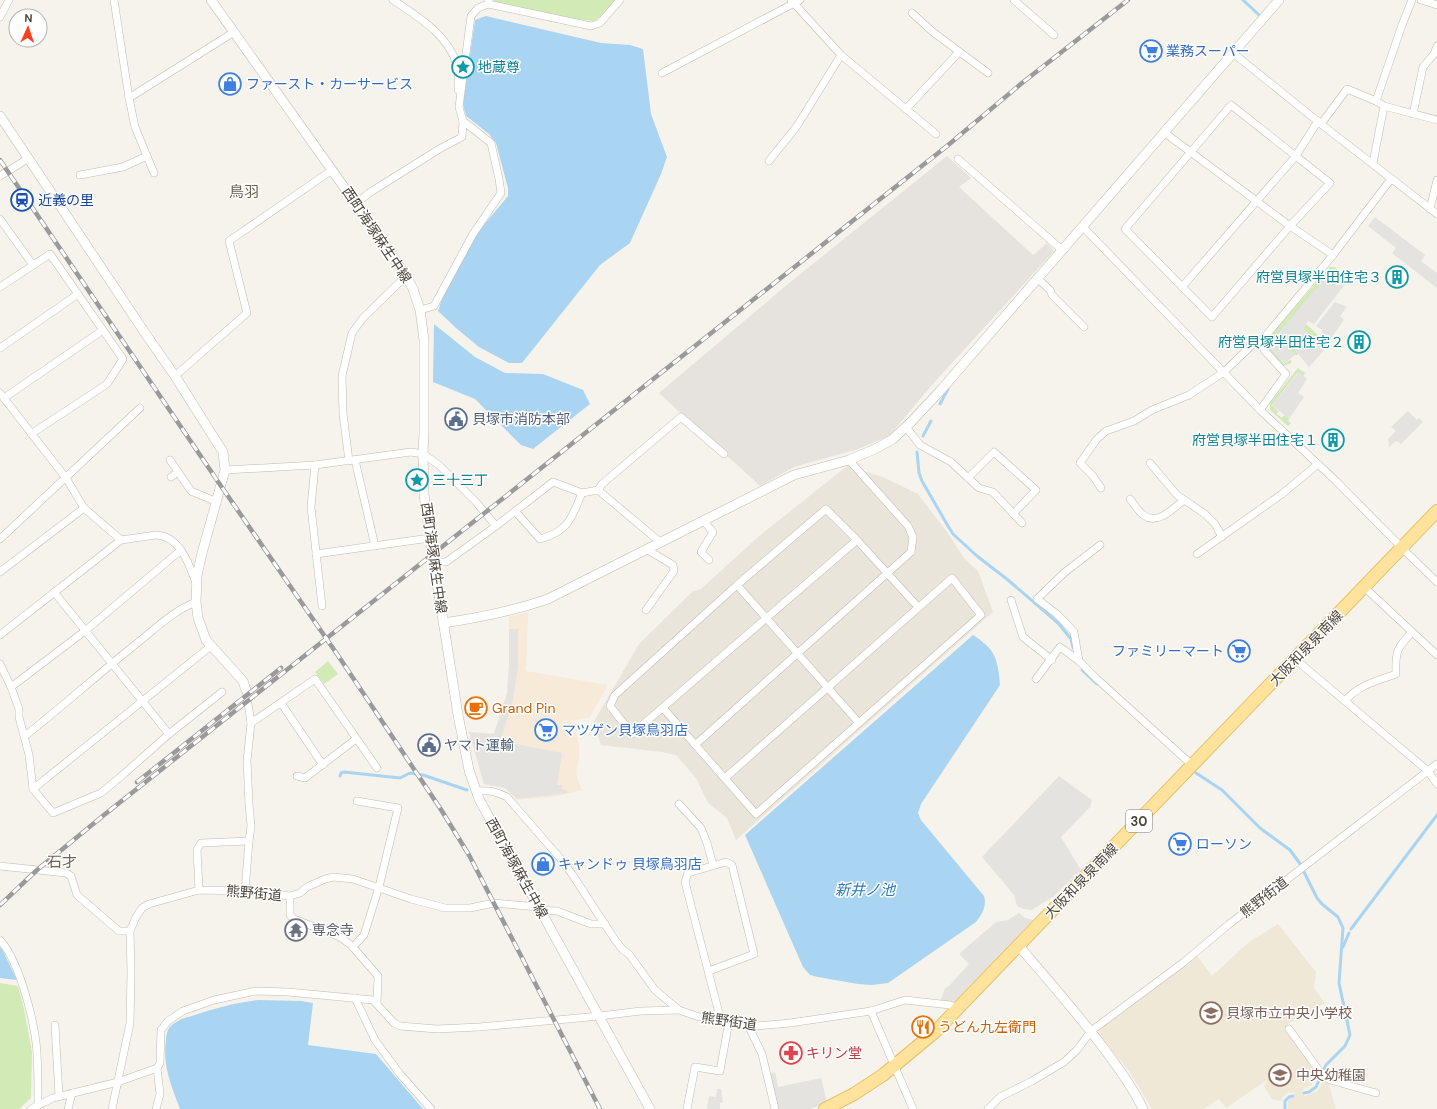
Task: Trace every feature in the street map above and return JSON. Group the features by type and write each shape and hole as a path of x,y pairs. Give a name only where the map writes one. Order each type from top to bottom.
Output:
{"main road":[{"name":"大阪和泉泉南線","path":"825,1109 871,1083 895,1066 936,1031 1437,511"}],"street":[{"path":"0,17 9,0"},
{"path":"114,0 135,127 154,173"},
{"name":"西町海塚麻生中線","path":"211,0 356,204 406,276 413,289 420,310 424,340 424,494 443,623 470,775 479,798 650,1109"},
{"path":"356,204 369,193 441,148 462,137 463,121 459,107 458,70 452,53 436,31 393,0"},
{"path":"459,107 471,16 478,8 489,2 591,26 600,23 620,0"},
{"path":"1014,0 1054,35"},
{"path":"443,623 489,616 522,608 548,599 794,475 849,460 875,449 893,439 945,385 1279,0"},
{"path":"1376,101 1412,0"},
{"path":"1421,0 1437,4"},
{"path":"662,73 795,1 841,55 936,134"},
{"path":"912,13 933,32 988,73"},
{"path":"129,98 234,32"},
{"path":"1413,114 1423,67 1434,54 1437,46"},
{"path":"906,109 959,52"},
{"path":"1233,53 1437,214"},
{"path":"769,161 797,126 841,55"},
{"path":"1182,287 1295,157 1319,122 1347,89 1376,101 1384,106 1437,120"},
{"path":"1231,105 1295,157 1330,183 1290,226 1212,317 1125,229 1231,105"},
{"path":"1373,163 1384,106"},
{"path":"0,116 175,376 223,452 225,470 201,557 196,602 198,618 206,640 243,681 246,690 251,723 247,762 251,826 245,891"},
{"path":"420,310 434,306 473,234 501,193 500,179 491,143 463,121"},
{"path":"1165,133 1256,202 1333,255"},
{"path":"80,175 123,167 147,156"},
{"path":"0,176 29,158"},
{"path":"958,159 1062,250"},
{"path":"175,376 247,313 229,241 332,170"},
{"path":"1260,410 1286,374 1264,350 1263,339 1333,255 1391,179"},
{"path":"1430,209 1437,180"},
{"path":"0,219 3,230 32,265"},
{"path":"1082,226 1260,410 1318,464 1437,582"},
{"path":"0,287 50,254 123,359 106,384 31,434"},
{"path":"375,546 352,460 343,414 342,376 352,333 363,318 406,276"},
{"path":"1037,278 1084,327"},
{"path":"0,348 78,294"},
{"path":"103,330 2,395 66,478 84,508 121,540"},
{"path":"1102,488 1080,463 1097,439 1106,431 1134,421 1152,410 1189,395 1224,372 1253,344 1263,343"},
{"path":"0,539 140,408"},
{"path":"434,562 446,562 553,482 582,493 598,490 602,484 681,417 724,454"},
{"path":"906,427 920,445 951,462 979,488 993,492 1022,523"},
{"path":"225,470 315,465 411,452 423,454 439,465 476,502 496,526"},
{"path":"968,478 994,452 1036,490 1013,514"},
{"path":"170,460 191,491 217,502"},
{"path":"695,745 911,552 913,537 908,526 849,460"},
{"path":"1150,463 1177,495 1205,514 1215,524 1222,537"},
{"path":"1196,554 1282,494 1318,464"},
{"path":"315,465 311,507 322,606"},
{"path":"171,477 178,472"},
{"path":"598,490 660,542"},
{"path":"515,511 540,539 553,535 570,522 582,493"},
{"path":"1130,499 1145,516 1153,518 1166,515 1184,500"},
{"path":"0,572 84,508"},
{"path":"857,540 632,734 610,706 615,695 737,585 826,509 857,540 918,607"},
{"path":"703,520 713,532 701,552 709,560"},
{"path":"0,634 121,540 160,535 170,539 181,550 192,570 197,584"},
{"path":"316,554 430,538"},
{"path":"1080,661 1074,632 1058,615 1037,600 1064,573 1100,545"},
{"path":"646,549 673,565 674,571 646,610"},
{"path":"11,687 85,631 181,550"},
{"path":"663,708 756,814 981,615 952,578 725,778"},
{"path":"737,585 859,723"},
{"path":"1364,587 1437,655"},
{"path":"54,592 168,734"},
{"path":"1011,600 1023,637 1052,660"},
{"path":"25,736 180,609 196,602"},
{"path":"1345,701 1354,692 1362,687 1396,674 1397,651 1400,645 1412,632"},
{"path":"33,789 211,646"},
{"path":"1036,679 1052,660 1060,647 1080,661 1097,679 1192,765"},
{"path":"1295,659 1428,771 1437,784"},
{"path":"0,664 19,709 19,717 29,755 33,789 54,813 101,793 168,734 222,692"},
{"path":"251,723 315,679 377,768"},
{"path":"281,703 323,765"},
{"path":"297,776 305,778 356,739"},
{"name":"熊野街道","path":"988,1109 1000,1097 1032,1081 1064,1062 1077,1050 1091,1031 1184,962 1228,925 1437,764"},
{"path":"476,791 488,790 498,792 507,797 560,858 605,924"},
{"path":"353,947 364,935 379,888 398,808 357,801"},
{"path":"679,804 701,828 713,865"},
{"path":"200,890 197,850 201,843 249,841"},
{"path":"709,971 754,954 732,866 726,862 688,873 685,882 720,1017"},
{"path":"0,866 66,873 71,876 77,895 119,931 130,931"},
{"name":"熊野街道","path":"112,1109 130,1023 130,931 142,908 149,904 200,890 245,891 290,896 300,893 307,887 325,879 352,878 411,899 445,908 470,908 494,903 557,911 591,924 605,924 615,940 623,950 629,954 655,990 679,1010 699,1017 720,1017 736,1024 757,1026 790,1023 871,1011 904,1000 950,1005 958,1008"},
{"path":"290,896 290,915 294,919 340,937 353,947 378,976 377,1003"},
{"path":"0,940 7,948 19,974 30,1009 37,1052 34,1107 59,1096 118,1082 158,1068"},
{"path":"1019,946 1091,1031 1121,1071 1137,1096 1143,1109"},
{"path":"156,1109 160,1094 158,1068 160,1063 161,1030 168,1021 182,1011 214,1000 256,991 288,992 374,1000 394,1023 400,1026 437,1029 600,1016 640,1011 679,1010"},
{"path":"355,998 375,1040 400,1074 431,1109"},
{"path":"871,1011 913,1109"},
{"path":"687,1109 695,1067 720,1071 729,1021"},
{"path":"748,1025 762,1054 775,1109"},
{"path":"55,1026 59,1096"},
{"path":"1289,1029 1321,1073 1330,1080 1376,1093"},
{"path":"68,1109 72,1093"}],"shaded area":[{"path":"947,156 971,178 959,187 1033,255 1047,243 1054,251 931,386 889,436 858,449 794,467 760,486 659,393 788,284"},
{"path":"1375,217 1425,255 1421,261 1437,273 1437,288 1392,253 1396,248 1368,226"},
{"path":"1332,270 1339,271 1350,278 1314,324 1308,321 1303,329 1308,334 1293,349 1289,344 1286,344 1286,346 1295,355 1284,364 1271,349 1277,344 1272,340"},
{"path":"1335,302 1347,307 1340,316 1344,320 1331,338 1322,333 1322,330 1316,326"},
{"path":"1307,337 1311,341 1314,338 1327,347 1309,367 1294,349"},
{"path":"1299,372 1307,379 1298,393 1304,397 1289,419 1272,405"},
{"path":"1408,411 1417,420 1419,418 1423,422 1401,444 1396,441 1389,447 1388,439 1396,431 1391,427"},
{"path":"847,466 883,477 918,494 947,532 964,558 978,571 993,612 736,840 727,818 708,803 696,778 676,755 601,745 593,723 639,644 693,591 701,589 758,537"},
{"path":"528,612 526,671 608,685 589,718 572,721 579,745 579,759 576,770 577,778 582,790 553,797 516,800 505,788 484,784 469,732 494,734 507,693 509,665 509,617"},
{"path":"509,629 518,629 518,667 513,700 501,741 562,753 557,785 562,785 561,789 567,790 567,793 517,799 505,788 484,784 469,732 494,734 507,693"},
{"path":"1059,776 1092,800 1090,807 1061,837 1081,870 1054,896 1032,910 1024,909 1017,906 1014,895 982,857"},
{"path":"1019,913 1025,918 1033,920 955,1001 951,1002 941,1000 945,988 949,986 969,964 960,955 960,953 996,922 1008,920"},
{"name":"貝塚市立中央小学校","path":"1278,924 1316,972 1314,988 1325,1003 1289,1023 1284,1029 1316,1071 1312,1085 1302,1090 1304,1096 1317,1091 1321,1086 1322,1080 1329,1085 1336,1109 1288,1109 1288,1101 1289,1099 1295,1097 1294,1092 1287,1093 1281,1101 1272,1099 1264,1086 1267,1080 1226,1108 1219,1099 1203,1109 1152,1109 1129,1071 1099,1035 1098,1026 1195,953 1212,976 1249,942"},
{"path":"775,1072 778,1087 821,1078 827,1102 811,1109 778,1109 770,1074"},
{"path":"717,1089 721,1089 723,1102 720,1103 720,1109 707,1109 709,1096 716,1097"}],"green space":[{"path":"616,0 600,17 594,21 576,19 500,3 493,1"},
{"path":"1330,267 1335,267 1339,271 1332,270 1277,344 1271,349 1284,364 1290,360 1292,362 1283,366 1269,350 1267,342 1268,338"},
{"path":"1306,324 1319,336 1311,341 1307,337 1294,349 1298,354 1295,355 1285,346 1286,344 1308,334 1303,329"},
{"path":"1298,368 1305,373 1303,376 1298,372 1272,405 1278,411 1277,414 1282,418 1284,415 1289,419 1288,421 1291,423 1288,426 1270,410 1270,403"},
{"path":"328,661 338,674 324,684 315,672"},
{"path":"0,983 18,986 32,1052 31,1098 19,1109 0,1109"}],"water":[{"path":"486,16 601,43 630,45 643,49 651,114 667,157 661,174 630,243 600,265 522,363 509,363 479,347 438,311 444,293 478,232 508,196 508,188 496,143 489,134 466,116 463,104 475,20"},
{"path":"434,324 475,357 505,373 543,374 583,390 590,404 533,449 521,445 475,399 433,382"},
{"name":"新井ノ池","path":"973,635 986,645 993,653 998,666 1000,685 921,804 918,813 921,820 984,896 985,904 982,913 976,922 888,983 872,985 858,984 810,975 803,967 745,835"},
{"path":"0,947 2,949 17,980 0,978"},
{"path":"258,1000 301,1001 313,1003 308,1045 376,1054 423,1109 180,1109 168,1076 165,1059 166,1038 169,1028 176,1022 187,1017 242,1002"}],"waterway":[{"path":"1243,0 1259,15"},
{"path":"940,404 948,389"},
{"path":"923,436 931,421"},
{"path":"917,452 919,473 922,481 953,534 977,556 1008,580 1058,623 1071,639 1073,648"},
{"path":"1082,670 1097,684"},
{"path":"340,776 341,773 344,772 400,778 410,773 423,775 467,790"},
{"path":"1196,773 1222,790 1260,828 1290,850 1301,865"},
{"path":"1351,929 1437,815"},
{"path":"1304,872 1317,898 1338,917 1343,928 1339,983 1350,1035 1345,1046 1326,1065 1316,1087 1309,1092 1304,1093"},
{"path":"1343,947 1349,933"},
{"path":"1285,1109 1285,1101 1289,1097 1293,1096"}],"railway":[{"path":"0,905 37,870 104,815 947,146 1022,83 1128,0"},
{"path":"0,160 337,654 440,808 469,855 600,1109"},
{"path":"137,782 281,668"}],"place":[{"name":"業務スーパー","path":"1151,51"},
{"name":"地蔵尊","path":"463,67"},
{"name":"ファースト・カーサービス","path":"230,84"},
{"name":"近義の里","path":"22,200"},
{"name":"府営貝塚半田住宅３","path":"1397,277"},
{"name":"府営貝塚半田住宅２","path":"1359,342"},
{"name":"貝塚市消防本部","path":"456,419"},
{"name":"府営貝塚半田住宅１","path":"1333,440"},
{"name":"三十三丁","path":"417,480"},
{"name":"ファミリーマート","path":"1239,651"},
{"name":"Grand Pin","path":"476,708"},
{"name":"マツゲン貝塚鳥羽店","path":"546,730"},
{"name":"ヤマト運輸","path":"429,745"},
{"name":"ローソン","path":"1180,844"},
{"name":"キャンドゥ 貝塚鳥羽店","path":"543,864"},
{"name":"専念寺","path":"296,930"},
{"name":"貝塚市立中央小学校","path":"1211,1013"},
{"name":"うどん九左衛門","path":"923,1027"},
{"name":"キリン堂","path":"791,1053"},
{"name":"中央幼稚園","path":"1280,1075"}],"district":[{"name":"鳥羽","path":"244,192"},
{"name":"石才","path":"62,862"}]}
